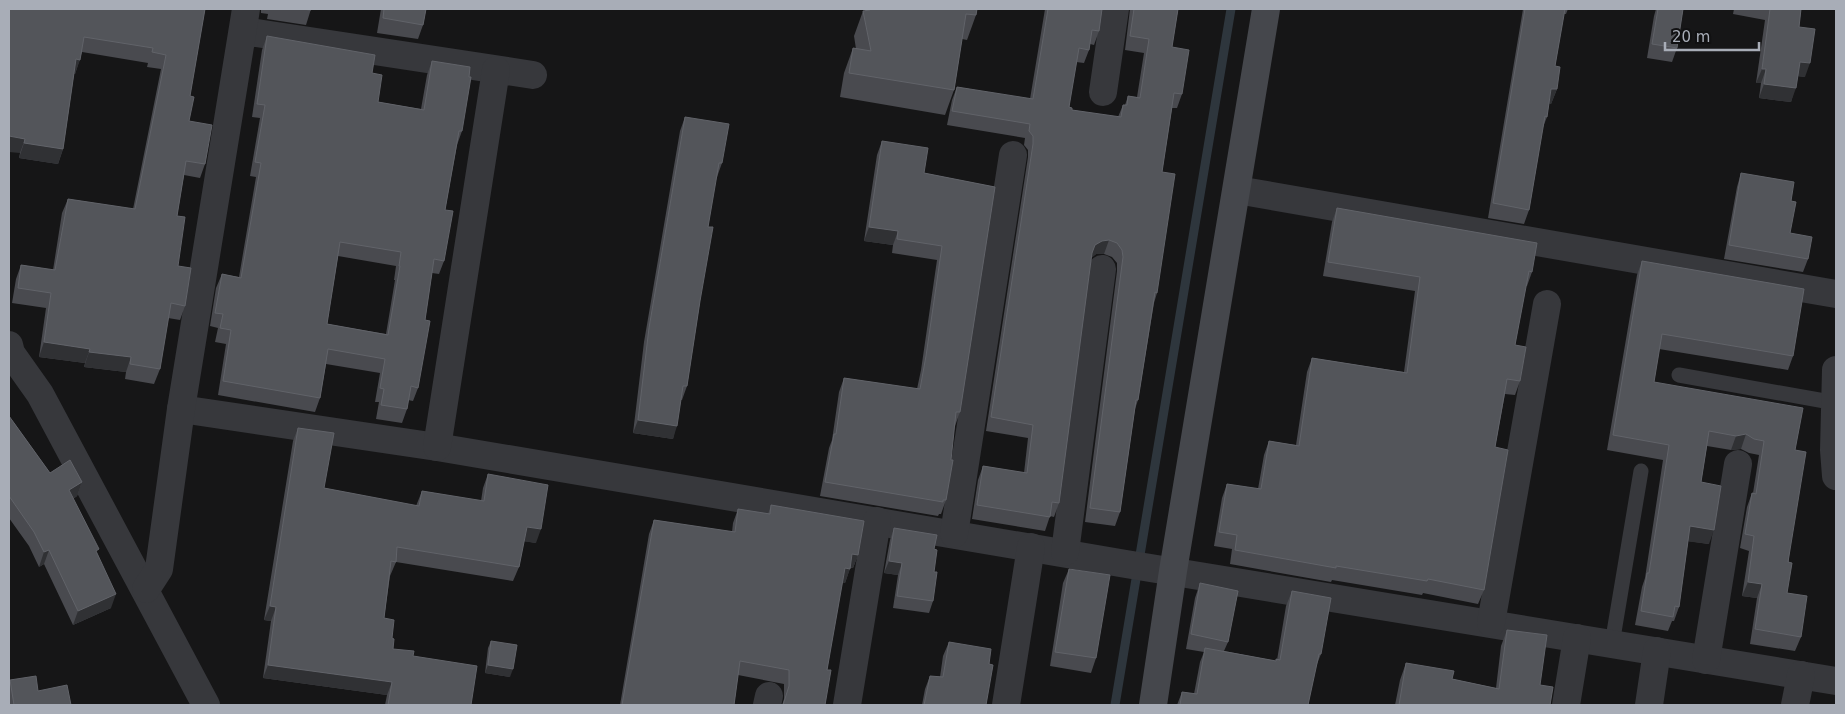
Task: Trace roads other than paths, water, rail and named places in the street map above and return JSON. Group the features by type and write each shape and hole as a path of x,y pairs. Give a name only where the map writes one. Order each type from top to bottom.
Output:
{"street":[{"path":"1103,92 1115,9"},
{"path":"1153,705 1162,569 1236,190 1266,9"},
{"path":"146,589 159,569 181,409 244,20 496,70 533,75"},
{"path":"438,447 496,70"},
{"path":"954,534 1013,155"},
{"path":"1236,190 1836,294"},
{"path":"1065,552 1102,269"},
{"path":"1491,623 1548,304"},
{"path":"9,345 11,353 40,394 146,589 206,705"},
{"path":"1836,370 1834,450 1836,476"},
{"path":"181,409 438,447 1065,552 1126,564 1836,681"},
{"path":"1706,660 1738,464"},
{"path":"847,705 877,521"},
{"path":"1006,705 1031,547"},
{"path":"1566,705 1578,638"},
{"path":"1649,705 1657,651"},
{"path":"1796,705 1801,675"}],"lane":[{"path":"1679,375 1836,403"},
{"path":"1612,644 1642,471"}],"waterway":[{"path":"1115,705 1231,9"}]}
